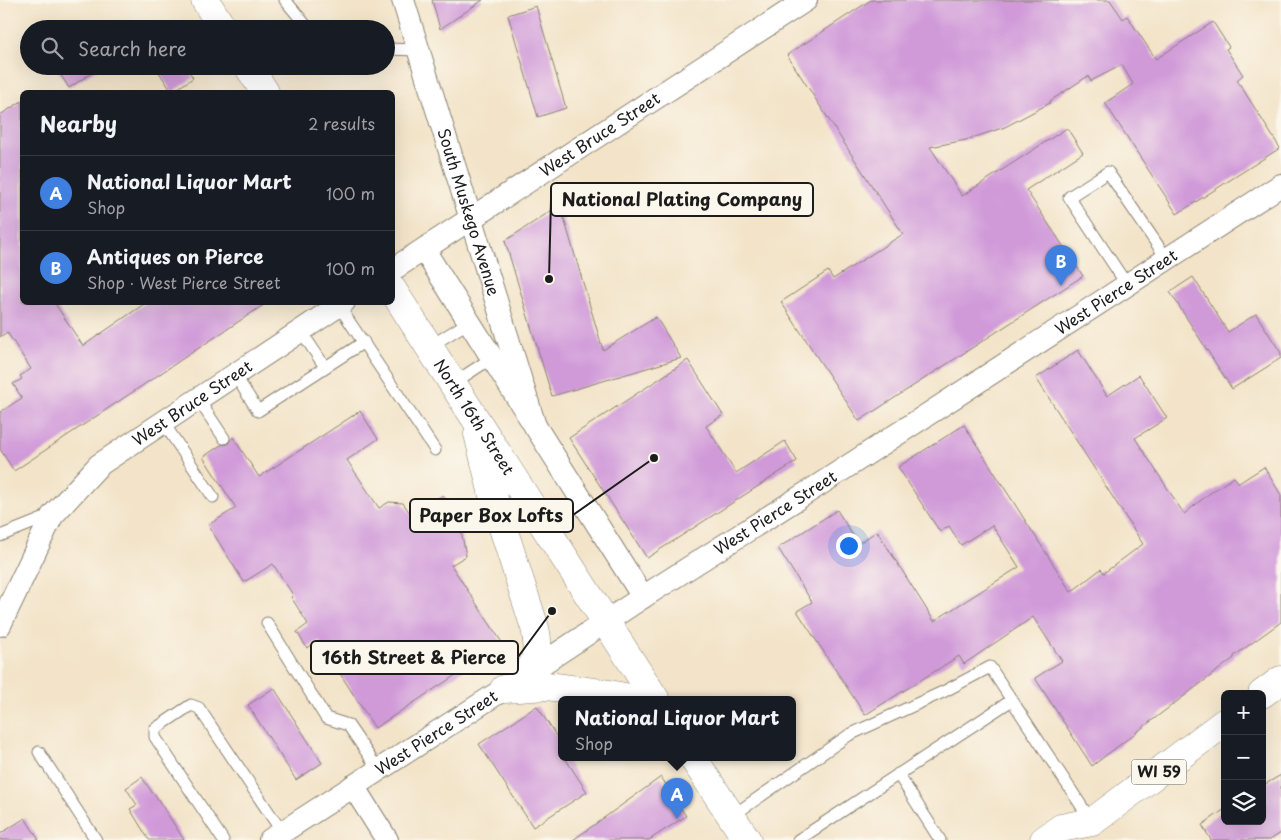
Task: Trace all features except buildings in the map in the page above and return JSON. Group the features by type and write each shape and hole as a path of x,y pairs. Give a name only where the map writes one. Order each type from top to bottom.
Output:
{"main road":[{"path":"205,0 217,20"},
{"path":"254,75 264,90"},
{"name":"North 16th Street","path":"395,294 653,696"},
{"path":"472,411 502,524 536,628 538,643 536,660 530,670"},
{"path":"1266,691 1281,680"},
{"path":"504,689 547,686 619,696"},
{"name":"WI 59","path":"1044,840 1061,828 1088,831 1221,725"},
{"path":"695,761 747,840"}],"street":[{"name":"South Muskego Avenue","path":"402,0 535,426"},
{"name":"West Bruce Street","path":"395,268 806,0"},
{"name":"West Pierce Street","path":"276,836 504,689 605,621 822,483 1281,185"},
{"name":"South Muskego Avenue","path":"424,250 643,597"},
{"name":"West Bruce Street","path":"0,625 52,516 99,465 340,305"},
{"path":"353,786 387,840"}],"lane":[{"path":"285,0 302,20"},
{"path":"395,49 418,50"},
{"path":"1127,285 1069,196 1108,172 1167,259"},
{"path":"343,305 364,342 435,450"},
{"path":"432,345 469,322"},
{"path":"301,331 325,367"},
{"path":"235,375 258,411 364,342"},
{"path":"458,380 492,358"},
{"path":"198,399 224,438"},
{"path":"163,422 213,497"},
{"path":"0,536 52,516"},
{"path":"267,624 326,718 348,725 378,769"},
{"path":"732,816 849,735 990,668 1012,700 1088,831"},
{"path":"798,840 1012,700"},
{"path":"223,840 155,737 155,729 192,705 199,708 276,836"},
{"path":"38,752 96,840"},
{"path":"898,774 940,840"}],"place":[{"name":"National Plating Company","path":"549,279"},
{"name":"Antiques on Pierce","path":"1061,286"},
{"name":"Paper Box Lofts","path":"654,458"},
{"name":"16th Street & Pierce","path":"552,611"},
{"name":"National Liquor Mart","path":"677,819"}]}
